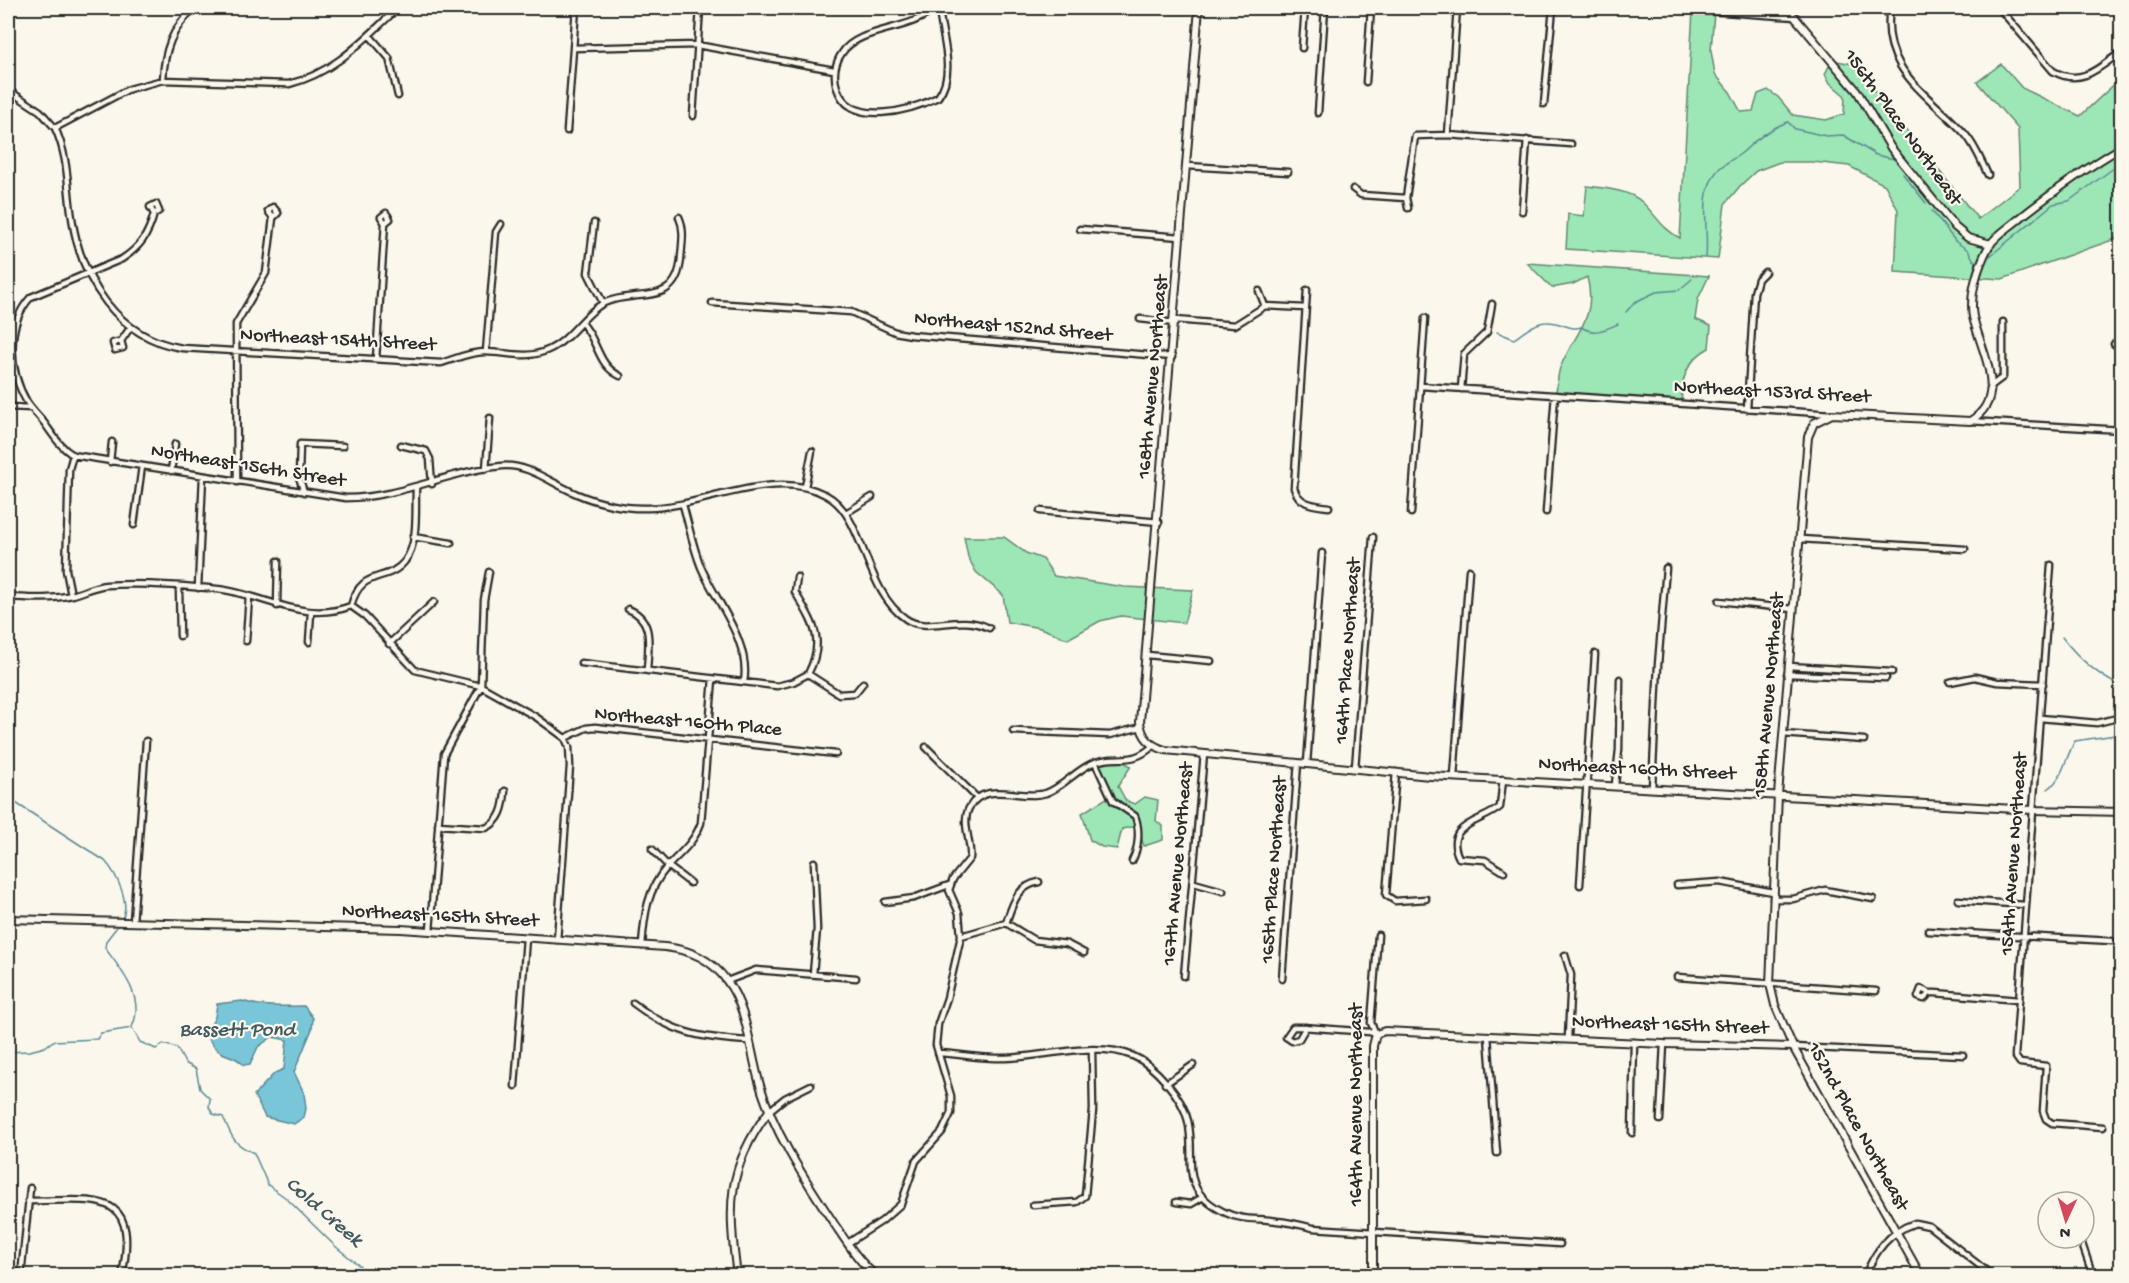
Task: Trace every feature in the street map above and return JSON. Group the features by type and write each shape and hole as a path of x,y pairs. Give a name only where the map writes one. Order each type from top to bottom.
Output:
{"street":[{"path":"163,80 167,44 173,32 194,8"},
{"path":"55,128 129,89 163,80 277,85 296,82 328,68 370,36 398,8"},
{"path":"567,131 576,8"},
{"path":"693,116 700,8"},
{"path":"937,8 948,67 945,86 938,97 891,111 861,112 843,101 835,84 834,70 842,52 854,42 918,22 937,8"},
{"name":"168th Avenue Northeast","path":"1141,727 1199,8"},
{"path":"1302,48 1305,8"},
{"path":"1318,113 1325,8"},
{"path":"1366,82 1371,8"},
{"path":"1448,135 1456,8"},
{"path":"1544,104 1553,8"},
{"path":"1667,8 1796,17"},
{"name":"156th Place Northeast","path":"1787,8 1857,91 1900,160 1955,227 1968,238 1991,244"},
{"path":"1890,8 1891,41 1904,75 1966,134 1988,174"},
{"path":"1999,8 2053,71 2062,76 2085,77 2121,51"},
{"path":"370,36 389,58 398,96"},
{"path":"573,48 697,45 834,70"},
{"path":"8,90 40,111 55,128 66,158 76,237 88,273 103,297 130,328 121,341"},
{"path":"1408,208 1406,198 1415,136 1448,135 1571,144"},
{"path":"1522,211 1527,140"},
{"path":"1970,421 1984,411 1988,405 1991,386 1973,310 1975,285 1991,244 2067,182 2121,147"},
{"path":"1187,166 1288,172"},
{"path":"1353,189 1361,195 1406,198"},
{"path":"71,595 66,570 71,454 31,408 14,370 10,342 22,310 32,297 122,260 142,244 154,214"},
{"path":"594,223 588,273 603,303 654,294 670,287 678,277 680,263 683,227 679,217"},
{"path":"237,482 238,417 235,351 237,319 266,273 273,218"},
{"path":"376,359 385,223"},
{"path":"486,352 495,232 501,224"},
{"path":"1080,229 1182,237"},
{"path":"1747,409 1754,293 1758,279 1765,272"},
{"path":"1307,290 1294,488 1298,497 1304,502 1329,507"},
{"path":"1259,291 1264,306"},
{"name":"Northeast 154th Street","path":"130,328 165,345 441,363 473,352 514,356 540,353 567,339 603,303"},
{"name":"Northeast 152nd Street","path":"712,303 850,312 911,335 1172,357"},
{"path":"1461,389 1464,354 1487,332 1492,304"},
{"path":"1140,319 1235,325 1264,306 1305,308"},
{"path":"1411,513 1425,318"},
{"path":"1991,386 2003,377 2003,322"},
{"path":"582,323 593,335 604,367 620,376"},
{"path":"2114,344 2121,345"},
{"name":"Northeast 153rd Street","path":"1421,386 1747,409 2121,430"},
{"path":"1546,512 1555,395"},
{"path":"8,407 31,408"},
{"name":"158th Avenue Northeast","path":"1771,992 1778,795 1808,437 1814,423 1832,414"},
{"path":"486,469 490,418"},
{"path":"110,462 112,442"},
{"path":"171,471 175,444"},
{"path":"304,492 299,477 300,444 343,446"},
{"path":"401,445 426,451 430,459 432,483"},
{"path":"812,451 805,487 827,495 846,513 877,584 900,614 916,624 975,621 989,627"},
{"name":"Northeast 156th Street","path":"71,454 237,482 361,498 416,488 486,469 512,466 526,469 576,494 608,503 648,508 683,505 743,489 805,487"},
{"path":"134,525 142,466"},
{"path":"198,588 202,476"},
{"path":"351,606 354,595 366,579 393,570 405,560 413,537 416,488"},
{"path":"846,513 872,497"},
{"path":"683,505 701,567 743,652 746,669 744,682"},
{"path":"1040,511 1159,522"},
{"path":"413,537 451,543"},
{"name":"164th Place Northeast","path":"1355,768 1373,537"},
{"path":"1800,539 1965,549"},
{"name":"165th Place Northeast","path":"1307,764 1322,553"},
{"path":"277,606 278,561"},
{"name":"154th Avenue Northeast","path":"2051,565 2025,905 2016,1059 2022,1064 2046,1066 2043,1111 2046,1119 2052,1123 2103,1126"},
{"path":"1652,788 1658,664 1666,568"},
{"path":"1454,777 1469,570"},
{"path":"430,931 444,754 482,686 484,600 489,572"},
{"path":"581,663 777,686 794,682 808,674 816,659 818,642 808,615 795,592 797,577"},
{"path":"8,597 44,598 71,595 109,585 198,588 249,596 277,606 311,612 339,610 351,606"},
{"path":"179,588 180,636"},
{"path":"246,641 249,596"},
{"path":"1719,601 1793,609"},
{"path":"389,644 434,602"},
{"path":"351,606 365,615 407,663 425,674 482,686 536,717 565,738 569,747 570,766 557,940"},
{"path":"628,609 642,618 648,629 647,670"},
{"path":"309,642 311,612"},
{"path":"1580,885 1595,654"},
{"path":"1147,655 1211,661"},
{"path":"1788,666 1892,672"},
{"path":"808,674 839,694 855,693 863,683"},
{"path":"1787,674 1887,678"},
{"path":"1950,682 1975,677 1997,682 2043,684"},
{"path":"642,946 648,900 657,881 694,839 701,824 706,738 713,679"},
{"path":"1615,785 1619,750 1620,679"},
{"path":"2040,718 2097,723 2113,719"},
{"name":"Northeast 160th Place","path":"565,738 586,728 595,727 836,754"},
{"path":"848,1243 882,1221 901,1204 916,1161 949,1120 952,1106 951,1096 938,1053 938,1024 961,936 961,920 949,890 950,885 970,858 966,814 977,798 988,793 1044,793 1095,762 1136,758 1153,746 1146,740 1141,727 1110,735 1013,731"},
{"path":"1783,734 1864,740"},
{"path":"130,922 146,741"},
{"name":"Northeast 160th Street","path":"1153,746 1165,750 1454,777 2121,813"},
{"path":"926,747 977,798"},
{"name":"167th Avenue Northeast","path":"1184,976 1204,754"},
{"path":"1095,762 1113,801 1135,816 1138,835 1136,854 1132,861"},
{"name":"165th Place Northeast","path":"1282,979 1298,763"},
{"path":"1396,772 1386,895 1389,899 1401,902 1426,899"},
{"path":"1503,779 1500,807 1463,827 1456,839 1455,848 1459,858 1485,860 1504,872"},
{"path":"438,825 486,828 500,815 505,792"},
{"path":"652,849 668,866 690,883"},
{"path":"813,974 817,929 814,862"},
{"path":"961,936 1006,922 1019,892 1030,884 1039,882"},
{"path":"1677,885 1720,882 1793,899 1825,890 1873,899"},
{"path":"1194,883 1223,891"},
{"path":"885,902 914,898 950,885"},
{"path":"1958,900 2025,905"},
{"name":"Northeast 165th Street","path":"8,919 430,931 679,949 699,955 727,981"},
{"path":"1006,922 1034,940 1067,944 1084,953"},
{"path":"1928,931 2112,941"},
{"name":"164th Avenue Northeast","path":"1373,1275 1373,1046 1376,1034 1371,1023 1378,935"},
{"path":"515,1086 526,938"},
{"path":"1565,955 1571,975 1568,1038"},
{"path":"856,978 756,970 727,981 741,1014 768,1111 790,1153 848,1243 876,1275"},
{"path":"1677,977 1876,991"},
{"name":"152nd Place Northeast","path":"1771,992 1793,1047 1921,1275"},
{"path":"1930,993 2019,1000"},
{"path":"633,1003 661,1023 677,1031 720,1039 748,1041"},
{"path":"1306,1027 1376,1034"},
{"name":"Northeast 165th Street","path":"1376,1034 1385,1031 1964,1055"},
{"path":"1488,1036 1497,1153"},
{"path":"1632,1133 1634,1042"},
{"path":"1660,1120 1665,1044"},
{"path":"938,1053 1004,1058 1092,1050 1131,1055 1151,1067 1178,1101 1189,1122 1190,1172 1203,1197 1224,1213 1237,1217 1275,1220 1313,1228 1560,1244"},
{"path":"1033,1205 1077,1202 1085,1196 1093,1110 1092,1050"},
{"path":"1165,1084 1193,1065"},
{"path":"737,1275 730,1224 731,1190 742,1154 768,1111 785,1098 811,1085"},
{"path":"21,1275 30,1188"},
{"path":"1176,1202 1191,1204 1203,1197"},
{"path":"28,1201 92,1201 115,1209 126,1223 128,1235 122,1275"},
{"path":"1865,1275 1878,1249 1897,1232 1915,1223 1924,1223 1993,1275"},
{"path":"2084,1250 2093,1275"}],"green space":[{"path":"1693,10 1714,12 1711,51 1715,74 1730,92 1741,112 1753,111 1758,94 1768,90 1778,97 1793,115 1826,120 1844,114 1845,96 1830,83 1825,74 1832,60 1853,64 1978,219 2020,186 2018,129 1977,82 2001,64 2022,88 2080,116 2121,78 2121,237 2002,279 1895,272 1898,210 1885,185 1849,166 1813,162 1780,162 1756,171 1725,204 1718,259 1566,249 1568,214 1584,216 1587,186 1616,190 1637,198 1668,230 1680,238"},
{"path":"1527,263 1709,276 1698,299 1695,319 1711,326 1709,348 1695,359 1686,372 1682,387 1682,404 1555,395 1560,368 1587,315 1590,292 1587,277 1573,284 1552,288"},
{"path":"964,537 1004,537 1026,553 1043,559 1054,576 1124,587 1193,590 1184,623 1121,616 1100,621 1068,639 1040,628 1007,622 1003,595 976,572 968,557"},
{"path":"1120,760 1131,766 1118,786 1126,801 1135,804 1145,797 1158,800 1156,821 1163,826 1163,840 1144,846 1137,826 1122,829 1117,849 1102,847 1090,840 1082,813 1110,796 1095,762"}],"water":[{"name":"Bassett Pond","path":"242,1001 265,1006 304,1006 313,1018 312,1029 294,1072 304,1093 306,1109 304,1117 294,1124 265,1117 254,1095 275,1073 284,1069 287,1040 272,1037 258,1047 250,1064 244,1065 234,1057 216,1049 206,1034 215,1017 217,1004"}],"waterway":[{"path":"1706,257 1706,201 1711,180 1720,168 1775,127 1788,122 1795,129 1826,136 1843,135 1876,155 1894,159"},
{"path":"1990,256 2053,204 2069,201 2122,162"},
{"path":"1903,174 1926,203"},
{"path":"1932,211 1956,242 1968,250 1977,266"},
{"path":"1626,312 1635,302 1656,292 1679,290 1692,279"},
{"path":"1497,332 1514,339 1529,328 1543,322 1595,331 1618,324"},
{"path":"2062,637 2089,665 2122,687"},
{"path":"2048,789 2058,779 2075,741 2122,734"},
{"path":"8,798 105,861 121,888 125,905 122,919"},
{"path":"120,923 106,941 105,948 124,975 134,995 136,1016 132,1027"},
{"name":"Cold Creek","path":"132,1028 140,1042 156,1049 163,1044 177,1048 185,1063 196,1069 200,1089 210,1099 209,1107 213,1114 223,1117 231,1135 237,1142 254,1153 268,1185 286,1198 335,1246 372,1276"},
{"path":"8,1052 30,1051 45,1047 53,1041 97,1039 101,1033 132,1028"}]}
